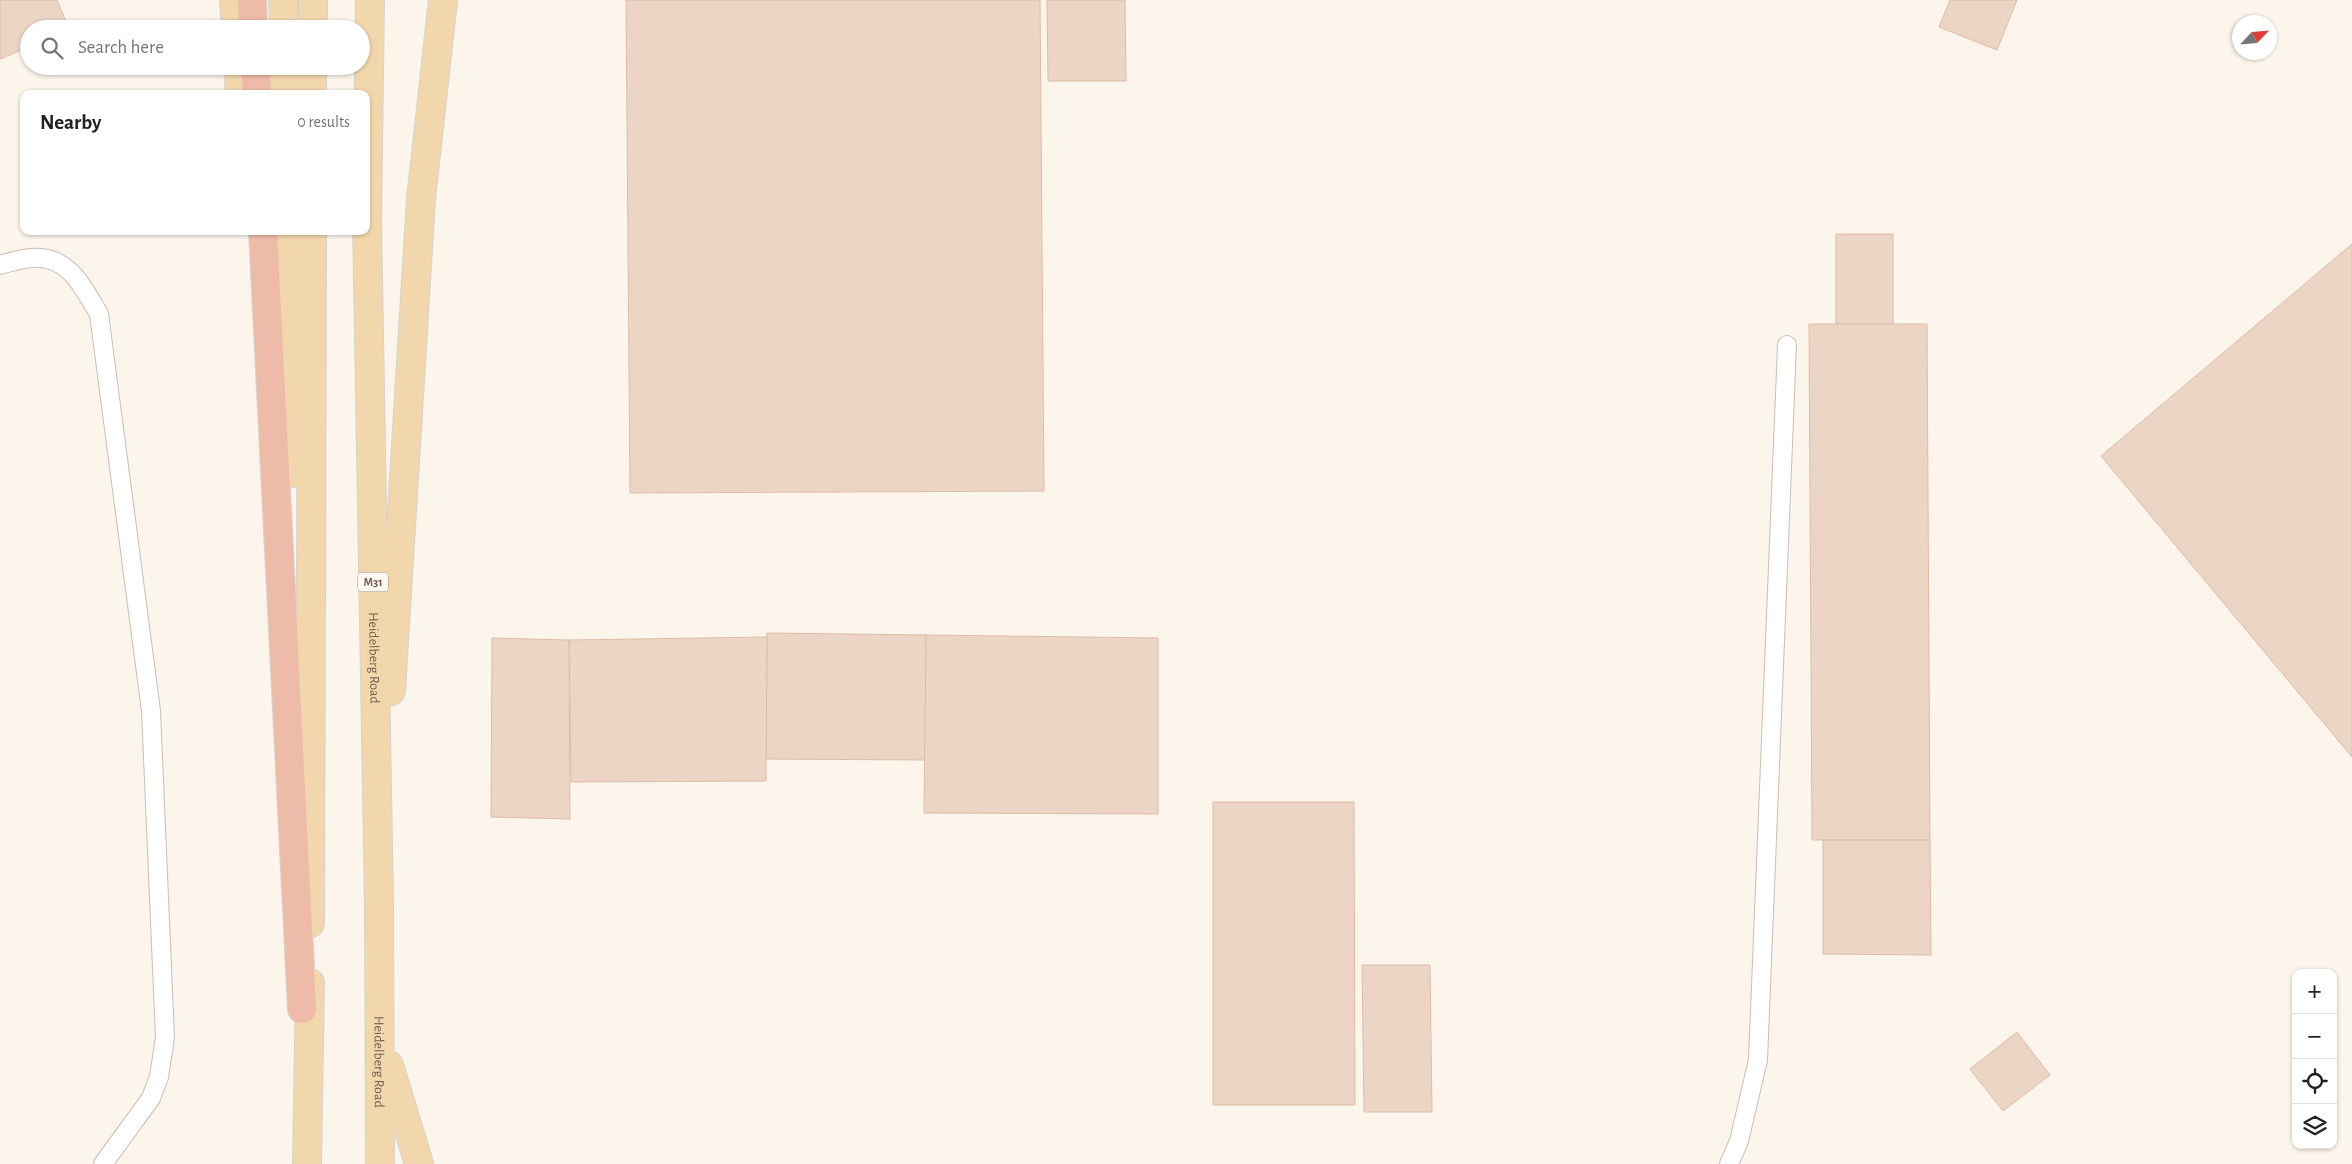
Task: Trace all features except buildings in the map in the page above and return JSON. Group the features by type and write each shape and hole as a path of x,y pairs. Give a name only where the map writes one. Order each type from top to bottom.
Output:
{"highway":[{"path":"252,0 253,20"},
{"path":"256,75 257,90"},
{"path":"263,235 302,1009"}],"main road":[{"path":"234,0 235,20"},
{"path":"283,0 284,20"},
{"path":"313,0 313,20"},
{"name":"Heidelberg Road","path":"370,0 370,20"},
{"path":"379,904 421,199 443,0"},
{"path":"239,75 240,90"},
{"path":"284,75 285,90"},
{"path":"312,75 312,90"},
{"name":"Heidelberg Road","path":"369,75 369,90"},
{"path":"250,235 302,1009 310,1067"},
{"path":"288,235 302,1009"},
{"path":"307,1164 310,1067 312,235"},
{"name":"Heidelberg Road","path":"367,235 379,904 380,1164"},
{"path":"379,1030 419,1164"}],"lane":[{"path":"0,264 32,258 62,263 81,283 99,314 151,711 165,1037 159,1077 151,1098 103,1164"},
{"path":"1729,1164 1739,1141 1758,1060 1787,345"}]}
